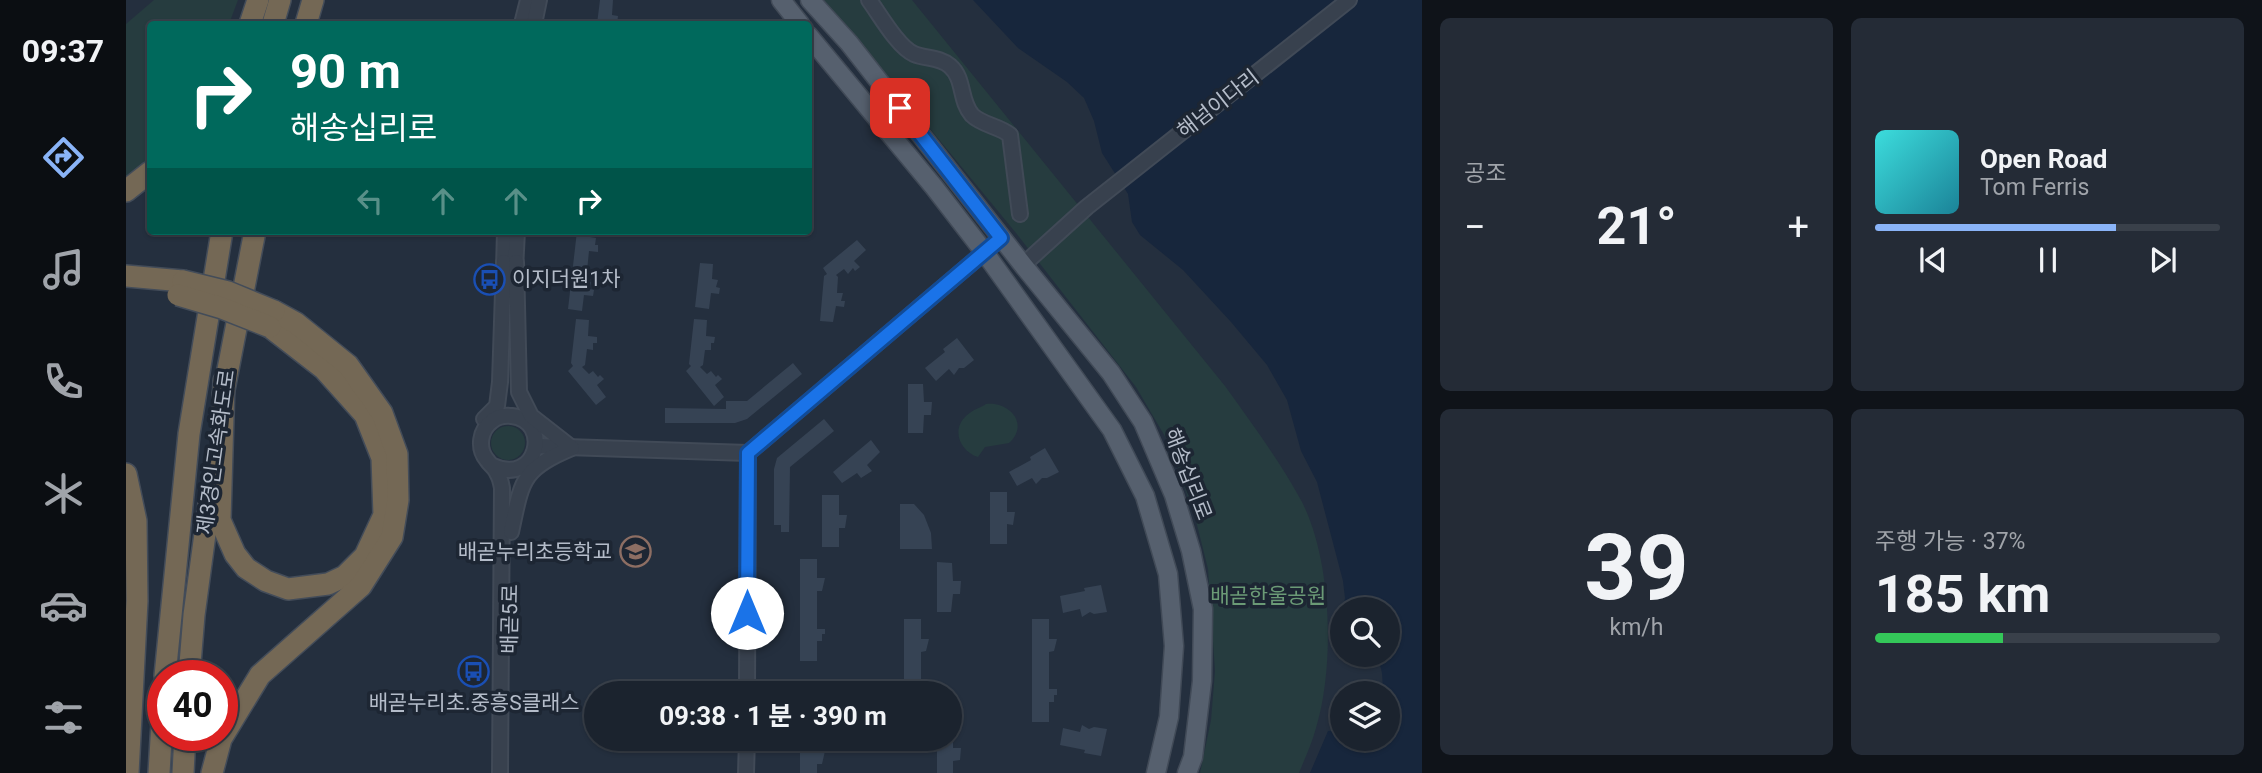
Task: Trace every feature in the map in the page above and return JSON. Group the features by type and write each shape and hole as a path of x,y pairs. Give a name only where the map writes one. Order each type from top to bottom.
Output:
{"highway":[{"path":"251,21 258,0"},
{"path":"274,21 280,0"},
{"path":"307,21 313,0"},
{"path":"126,191 147,174"},
{"name":"제3경인고속화도로","path":"167,660 189,434 221,235"},
{"name":"제3경인고속화도로","path":"191,660 194,615 225,381 254,235"},
{"path":"126,276 181,288 222,307 296,323 348,365 382,413 397,454 398,500 392,537 361,586 260,675 221,739 212,773"},
{"path":"126,290 181,288"},
{"path":"225,381 220,520 235,554 246,568 266,582 288,589 328,584 345,576 365,556 384,515 382,458 365,415 324,369 272,319"},
{"path":"126,474 136,521 137,601 128,773"},
{"path":"159,773 160,751"},
{"path":"183,773 184,751"}],"main road":[{"path":"781,0 798,21"},
{"name":"해송십리로","path":"810,0 849,43 1001,238 1111,373 1143,422 1174,495 1191,551 1203,609 1202,681 1193,757 1187,773"},
{"path":"812,40 985,253 1112,430 1145,496 1168,574 1174,646 1169,718 1156,773"}],"street":[{"path":"524,21 528,0"},
{"path":"535,21 539,0"},
{"path":"869,0 904,47 916,55 957,62 968,77 974,117 1002,128 1010,135 1020,214"},
{"name":"해넘이다리","path":"1023,265 1087,207 1349,0"},
{"name":"배곧5로","path":"500,773 507,532 515,488 523,466 533,456 536,446 532,428 516,406 510,262 506,235"},
{"name":"배곧5로","path":"507,532 495,486 477,459 472,445 479,425 495,409 499,397 510,262 516,235"},
{"path":"536,446 748,453 1001,238"},
{"path":"510,262 519,319 519,392 531,416 572,448"},
{"name":"배곧5로","path":"508,773 507,532 502,488 494,466 482,453 481,444 485,427 496,419 503,405 510,262"},
{"path":"496,419 508,415 524,420"},
{"path":"507,532 527,475 540,462 572,448"},
{"path":"747,681 748,453"},
{"path":"494,466 510,471 523,466"},
{"path":"746,773 747,751"}],"green space":[{"path":"154,0 238,0 230,21 147,21 147,164 126,184 126,24"},
{"name":"배곧한울공원","path":"824,0 912,0 1225,386 1284,472 1302,502 1312,526 1320,553 1327,614 1328,644 1322,703 1299,773 1200,773 1211,720 1215,671 1208,569 1196,521 1170,445 1136,387 1016,233"},
{"path":"986,404 1002,406 1009,410 1014,415 1018,428 1009,443 985,447 978,457 962,445 958,434 959,427 968,414"},
{"path":"508,426 520,431 525,443 520,455 508,460 496,455 491,443 496,431"}],"water":[{"path":"973,0 1422,0 1422,773 1310,773 1328,731 1330,751 1400,751 1400,681 1382,681 1380,667 1400,667 1400,597 1345,597 1317,482 1301,451 1287,400 1267,365 1183,270 1140,235 1132,222 1128,194 1102,153 1094,121 1084,98 1067,82 1018,48"}],"building":[{"path":"600,0 613,0 612,15 618,16 617,21 597,21"},
{"path":"577,235 590,235 596,238 595,245 598,245 598,252 589,251 586,281 591,282 593,296 584,295 582,311 568,309"},
{"path":"857,240 866,250 854,261 860,267 855,271 853,268 848,274 844,269 836,275 837,293 843,293 841,301 845,301 844,307 836,306 833,322 820,321 824,276 827,274 823,268"},
{"path":"700,263 713,264 712,279 718,280 716,287 720,288 719,294 711,293 709,309 695,307"},
{"path":"576,319 589,320 588,336 597,337 593,350 587,349 585,365 582,367 589,374 593,371 604,379 597,385 606,397 596,405 568,371 573,366 571,363"},
{"path":"694,319 707,320 706,336 715,337 711,350 705,350 703,365 700,367 707,374 711,371 722,379 715,385 724,397 714,406 686,371 691,366 689,364"},
{"path":"957,338 974,360 964,368 959,368 954,375 949,369 936,381 925,368"},
{"path":"793,363 802,374 747,419 735,423 665,423 665,408 726,409 726,401 747,401"},
{"path":"908,384 923,384 924,402 932,402 931,415 924,415 923,433 908,433"},
{"path":"824,419 834,431 790,467 789,532 781,532 781,525 774,525 774,469 777,458"},
{"path":"871,440 880,452 867,465 872,471 861,478 857,473 842,483 833,472"},
{"path":"1045,448 1059,472 1042,478 1036,484 1032,478 1017,486 1009,472 1031,460 1030,457"},
{"path":"990,492 1007,492 1007,512 1015,512 1013,525 1007,524 1007,544 990,544"},
{"path":"822,495 839,495 839,515 847,515 845,528 839,528 839,547 822,547"},
{"path":"900,504 914,504 924,515 931,533 932,549 900,549"},
{"path":"800,559 817,559 817,578 825,578 822,591 817,591 817,629 825,629 825,634 822,634 822,641 817,641 817,661 800,661"},
{"path":"937,562 952,563 953,581 961,581 960,594 953,594 951,612 937,612"},
{"path":"1101,585 1107,612 1090,612 1082,617 1080,609 1063,613 1060,596"},
{"path":"904,619 921,619 921,639 929,639 926,651 921,652 921,681 904,681"},
{"path":"1032,619 1049,619 1049,639 1057,639 1054,651 1049,652 1049,689 1057,689 1057,695 1054,695 1054,702 1049,702 1049,722 1032,722"},
{"path":"1082,725 1089,729 1107,729 1101,756 1060,745 1063,728 1080,732"},
{"path":"800,751 825,751 822,764 817,764 817,773 800,773"},
{"path":"937,751 961,751 960,760 953,761 953,773 937,773"}],"place":[{"name":"이지더원1차","path":"489,279"},
{"name":"배곧누리초등학교","path":"635,552"},
{"name":"배곧누리초.중흥S클래스","path":"474,671"}],"route":[{"path":"747,613 748,453 1001,238 900,108"}]}
